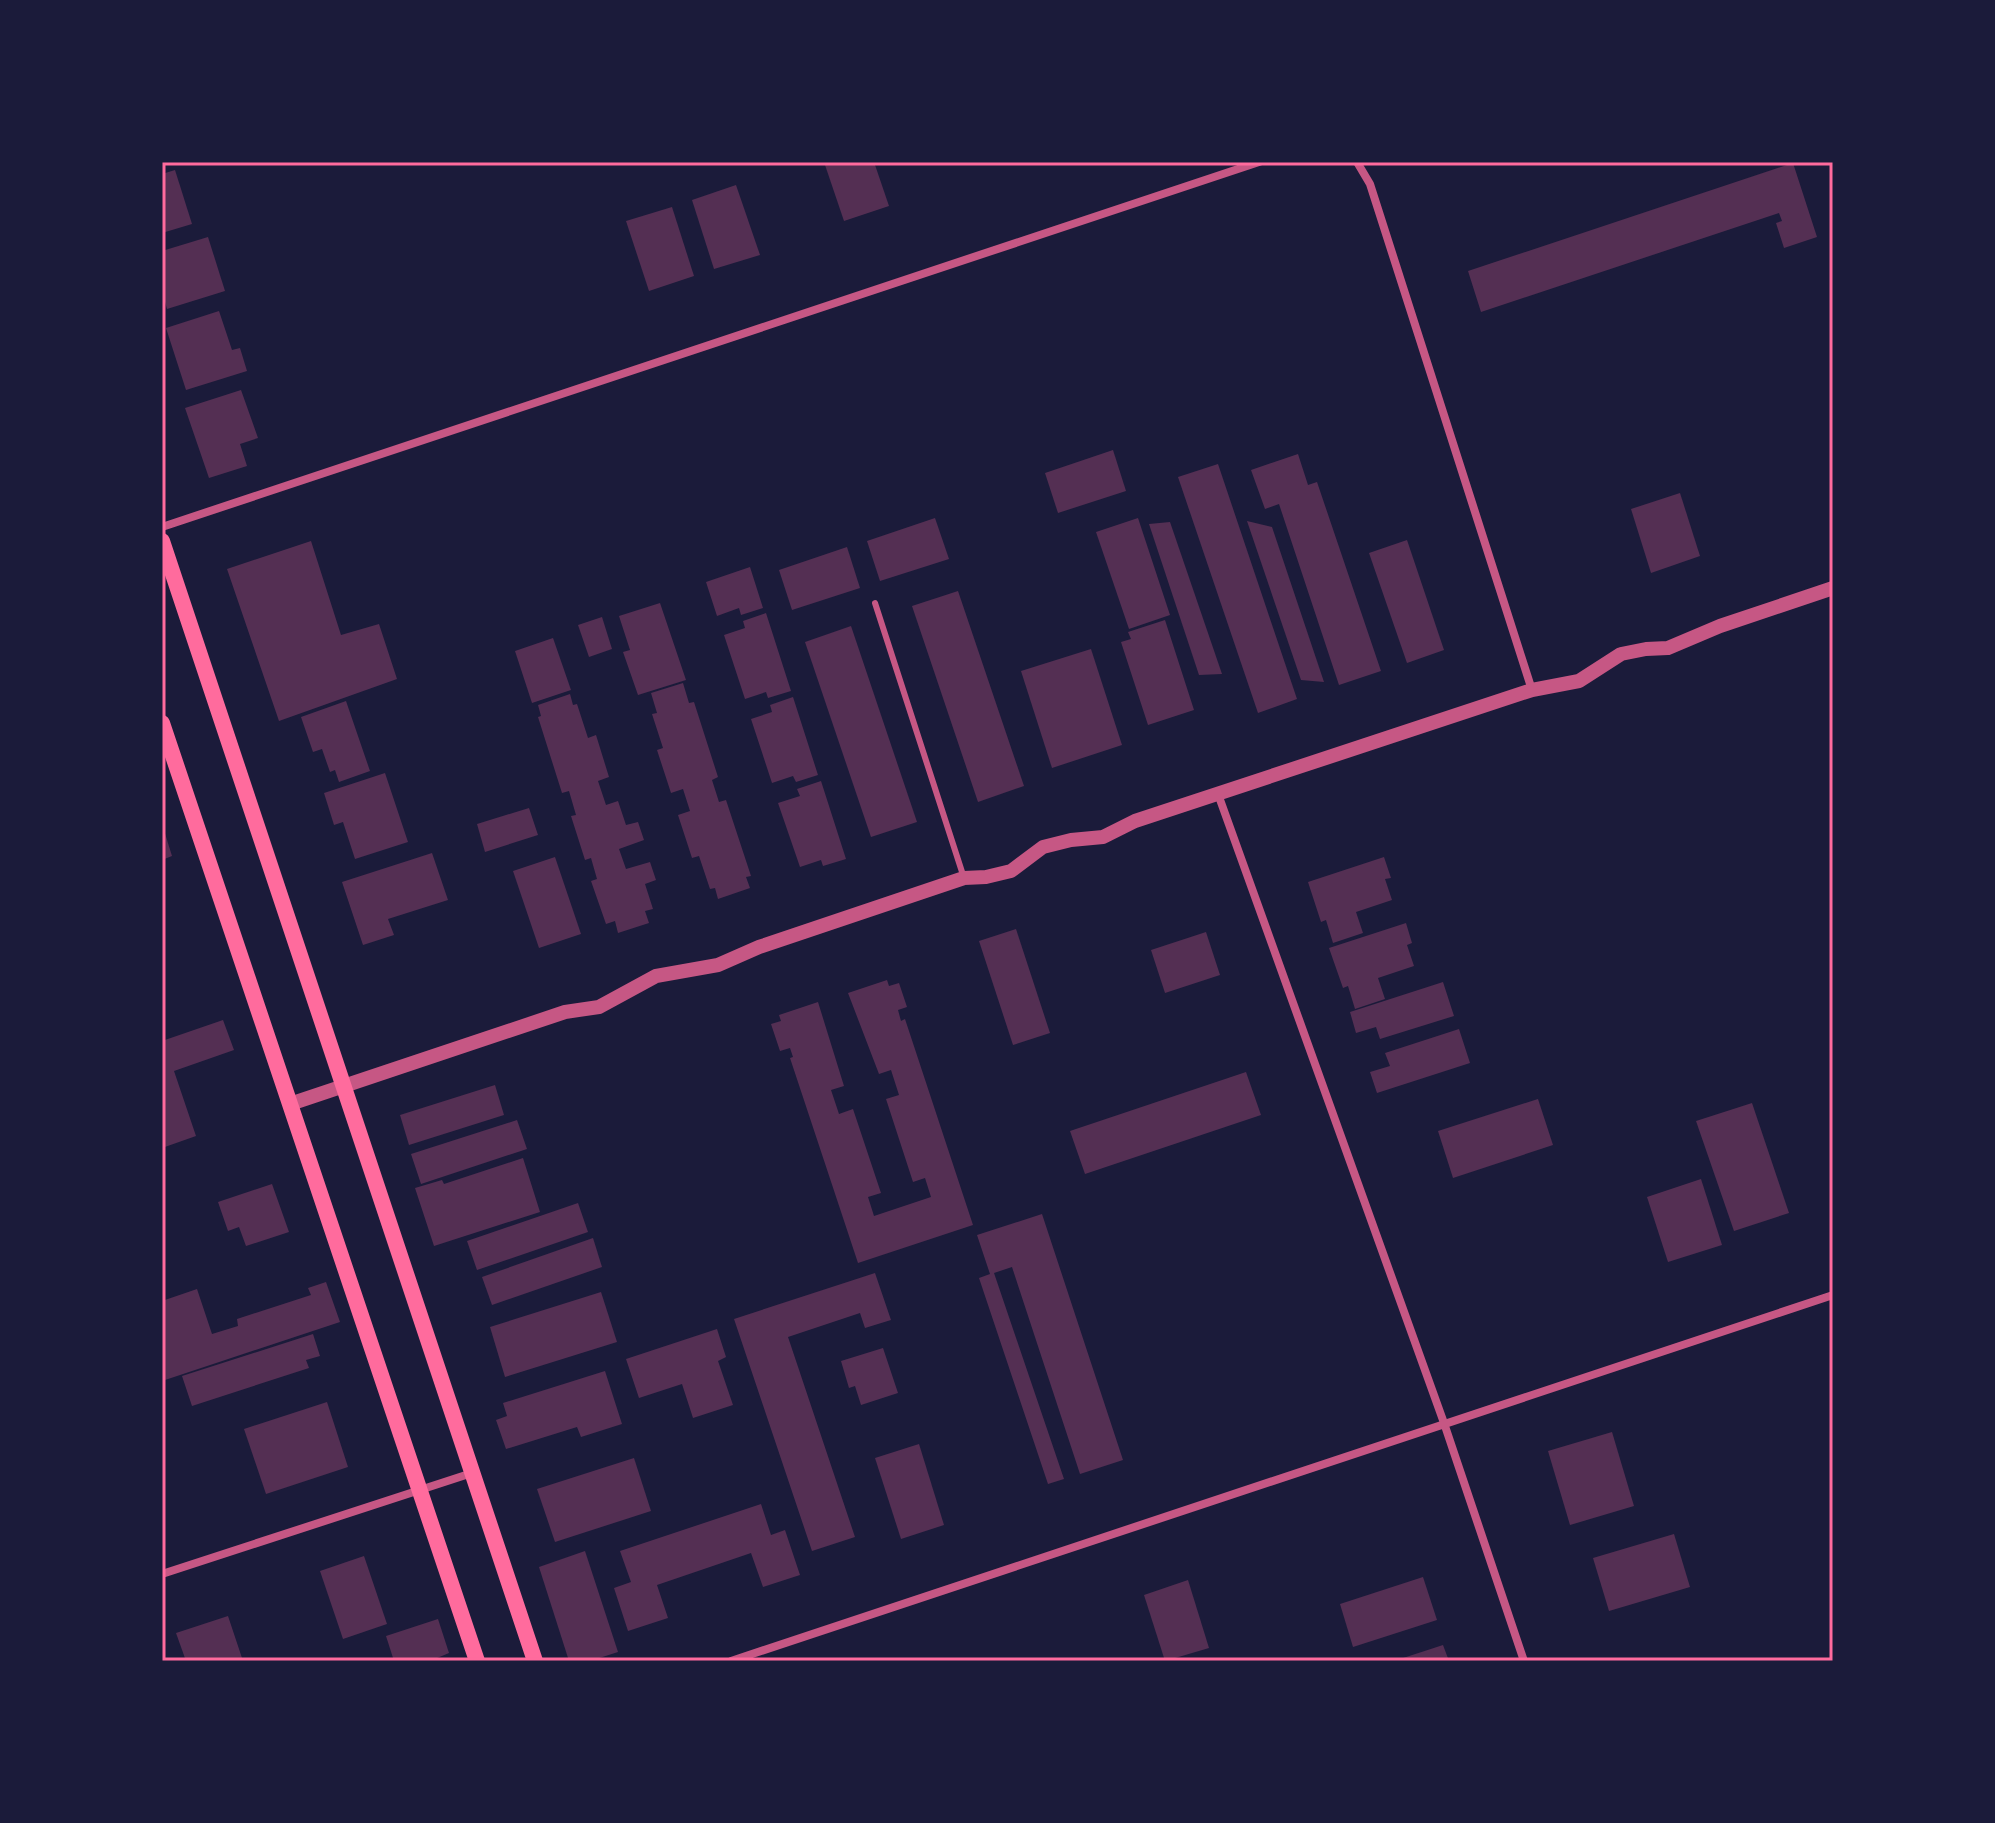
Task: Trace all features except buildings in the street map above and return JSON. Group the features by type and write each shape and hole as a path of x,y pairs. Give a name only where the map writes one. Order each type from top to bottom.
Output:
{"main road":[{"path":"162,541 535,1661"},
{"path":"162,723 477,1661"}],"street":[{"path":"162,527 1259,162"},
{"path":"1357,162 1370,184 1532,690"},
{"path":"290,1104 565,1012 599,1007 656,976 718,965 759,947 964,878 1011,871 1043,847 1103,837 1135,821 1532,690 1579,681 1621,654 1668,648 1720,626 1833,588"},
{"path":"1218,794 1444,1423 1524,1661"},
{"path":"731,1661 1833,1295"},
{"path":"162,1574 472,1473"}],"lane":[{"path":"875,603 964,878"}]}
